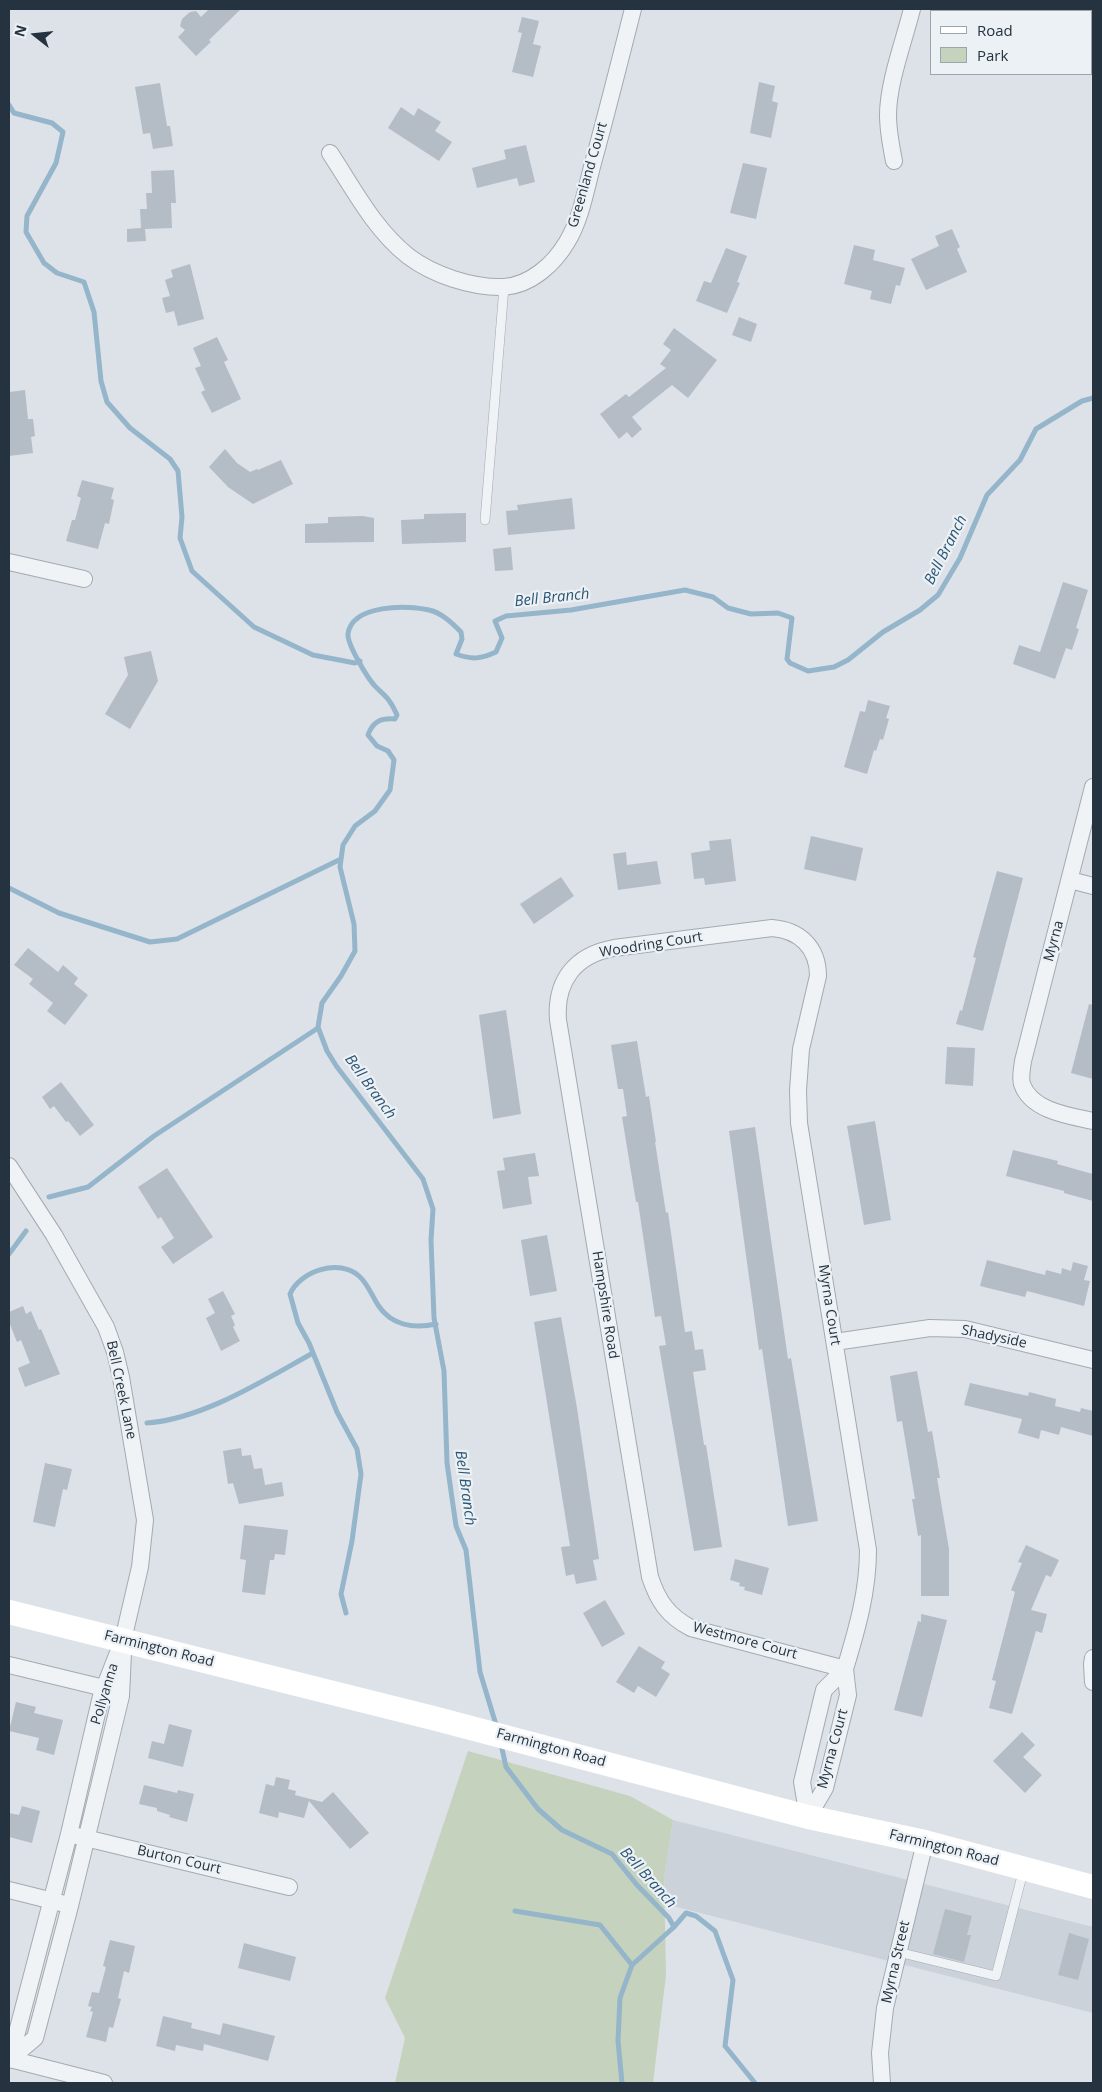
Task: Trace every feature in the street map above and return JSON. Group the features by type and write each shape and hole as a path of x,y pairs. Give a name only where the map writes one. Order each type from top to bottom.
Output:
{"main road":[{"name":"Farmington Road","path":"9,1612 564,1751 808,1816 925,1842 1093,1887"}],"street":[{"name":"Greenland Court","path":"330,153 373,218 407,255 428,269 475,284 504,286 520,282 541,272 554,260 567,242 581,209 633,9"},
{"path":"894,161 889,135 890,92 912,9"},
{"path":"9,562 84,579"},
{"name":"Myrna","path":"1093,788 1023,1061 1021,1077 1027,1094 1044,1107 1093,1121"},
{"path":"1070,880 1093,886"},
{"name":"Woodring Court","path":"566,1071 558,1020 559,992 569,974 584,959 593,954 614,948 772,928 792,932 807,943"},
{"name":"Myrna Court","path":"807,943 816,959 818,976 801,1049 798,1090 799,1123 868,1550 866,1590 861,1618 845,1669 848,1694 825,1788 808,1816"},
{"name":"Hampshire Road","path":"566,1071 644,1538"},
{"name":"Bell Creek Lane","path":"9,1166 54,1235 91,1297 106,1327 115,1352 145,1520 140,1567 123,1640"},
{"name":"Shadyside","path":"834,1342 930,1328 964,1329 1093,1360"},
{"name":"Westmore Court","path":"644,1538 650,1577 656,1594 661,1603 678,1621 691,1628 845,1669"},
{"name":"Pollyanna","path":"9,2060 69,1834 104,1688 123,1640"},
{"name":"Pollyanna","path":"9,2060 34,2038 70,1906 120,1696 123,1640"},
{"path":"1093,1658 1093,1682"},
{"path":"9,1665 104,1688 111,1694 120,1696"},
{"name":"Myrna Court","path":"808,1816 802,1782 824,1690 845,1669"},
{"name":"Burton Court","path":"69,1834 289,1887"},
{"name":"Myrna Street","path":"882,2083 880,2053 885,2008 925,1842"},
{"path":"9,1890 70,1906"},
{"path":"9,2060 104,2083"}],"lane":[{"path":"485,520 504,286"},
{"path":"898,1952 996,1976 1024,1868"}],"shaded area":[{"path":"673,1820 1093,1927 1093,2013 665,1904 664,1877"}],"green space":[{"path":"468,1751 630,1796 673,1820 664,1877 666,1975 653,2083 395,2083 405,2038 385,1998"}],"building":[{"path":"209,9 241,9 209,40 211,42 196,56 178,37 185,30 180,26 182,19 190,12 196,11 201,17"},
{"path":"522,17 539,21 533,44 541,46 533,77 512,72 522,33 518,32"},
{"path":"759,82 775,86 772,101 778,103 771,138 750,133"},
{"path":"160,83 167,126 170,126 173,146 153,149 150,133 143,134 135,87"},
{"path":"401,107 414,116 418,108 441,122 435,131 452,142 439,161 388,128"},
{"path":"526,145 535,182 519,186 517,178 477,188 472,168 506,159 504,150"},
{"path":"743,163 767,168 756,219 730,213"},
{"path":"174,170 176,203 171,203 172,228 145,229 146,241 127,242 127,229 141,228 140,209 147,209 146,193 152,193 151,171"},
{"path":"952,229 960,247 957,249 967,272 926,290 911,259 939,246 935,236"},
{"path":"854,245 875,250 873,260 905,268 900,286 896,285 891,304 870,299 872,291 844,284"},
{"path":"726,248 747,256 737,282 740,283 727,313 696,301 704,281 711,283"},
{"path":"190,264 204,319 178,326 174,311 166,313 162,298 170,296 165,280 173,277 171,270"},
{"path":"739,317 757,324 751,342 732,335"},
{"path":"674,328 717,360 688,398 672,385 632,417 642,429 632,438 627,432 619,439 600,414 626,394 629,397 666,368 660,364 671,350 663,344"},
{"path":"217,337 228,360 224,362 241,399 212,413 201,392 205,390 195,368 201,366 193,348"},
{"path":"25,390 28,419 33,419 35,436 31,437 33,453 9,456 9,392"},
{"path":"225,449 237,463 250,472 281,460 293,484 253,504 228,487 209,467"},
{"path":"82,480 114,488 111,499 114,500 109,524 105,523 98,549 66,541 72,520 75,520 81,498 77,496"},
{"path":"572,498 575,529 508,535 506,511 518,510 517,505"},
{"path":"466,513 466,542 402,544 401,520 424,519 424,514"},
{"path":"363,516 374,518 374,542 305,543 305,524 328,523 328,517"},
{"path":"511,547 513,570 495,571 493,549"},
{"path":"1063,582 1088,590 1076,628 1079,629 1072,650 1066,648 1055,679 1013,664 1019,645 1040,652"},
{"path":"151,651 158,681 130,729 105,714 128,675 124,657"},
{"path":"868,700 890,706 886,718 889,719 883,740 880,739 876,751 874,750 867,774 844,767 860,711 865,712"},
{"path":"811,836 863,848 856,881 804,869"},
{"path":"731,839 736,881 705,885 704,878 694,879 691,853 710,850 709,841"},
{"path":"626,852 627,865 657,861 661,884 618,890 613,854"},
{"path":"997,871 1023,878 983,1031 956,1024 960,1010 962,1011 976,958 973,957"},
{"path":"561,877 574,896 534,924 520,904"},
{"path":"28,948 58,972 63,965 78,978 74,984 88,995 65,1025 47,1011 53,1003 29,984 33,979 14,965"},
{"path":"1089,1004 1093,1005 1093,1079 1071,1073"},
{"path":"506,1010 521,1114 493,1119 479,1015"},
{"path":"637,1041 646,1097 649,1096 685,1332 692,1331 695,1350 703,1349 706,1370 693,1372 722,1547 694,1551 659,1346 666,1345 661,1316 655,1317 638,1202 636,1202 622,1117 627,1116 623,1089 618,1089 611,1045"},
{"path":"947,1047 975,1048 973,1086 945,1084"},
{"path":"61,1082 94,1125 80,1136 54,1106 50,1109 42,1097"},
{"path":"875,1121 891,1220 864,1225 847,1126"},
{"path":"755,1127 788,1359 791,1358 818,1521 788,1526 762,1349 759,1350 729,1131"},
{"path":"1013,1150 1058,1161 1057,1164 1093,1174 1093,1201 1064,1193 1064,1191 1006,1176"},
{"path":"535,1153 539,1176 528,1177 532,1204 503,1209 497,1171 505,1170 503,1158"},
{"path":"167,1168 213,1237 173,1264 161,1247 174,1238 161,1217 158,1219 138,1187"},
{"path":"547,1235 557,1291 530,1296 521,1240"},
{"path":"987,1260 1045,1275 1046,1270 1061,1274 1062,1268 1071,1271 1073,1262 1088,1266 1084,1280 1090,1281 1084,1306 1027,1291 1025,1297 980,1286"},
{"path":"223,1291 235,1314 231,1316 235,1325 233,1327 240,1341 221,1351 206,1318 215,1313 208,1299"},
{"path":"23,1306 26,1314 31,1311 39,1330 41,1329 60,1374 25,1387 18,1368 30,1363 21,1340 17,1342 9,1322 9,1312"},
{"path":"561,1317 577,1408 599,1559 593,1560 597,1580 576,1584 574,1574 566,1576 561,1547 570,1546 534,1322"},
{"path":"917,1371 928,1432 932,1431 940,1478 937,1478 949,1549 949,1596 921,1596 921,1535 918,1536 912,1499 915,1499 902,1421 897,1422 890,1376"},
{"path":"970,1383 1028,1396 1029,1392 1056,1399 1055,1406 1080,1412 1081,1408 1093,1411 1093,1436 1061,1427 1059,1435 1041,1430 1039,1439 1018,1433 1022,1419 964,1405"},
{"path":"241,1448 242,1456 251,1455 254,1469 262,1468 265,1485 282,1482 284,1496 239,1504 233,1483 228,1484 223,1451"},
{"path":"45,1463 72,1469 67,1490 63,1489 55,1527 33,1522"},
{"path":"244,1525 288,1530 285,1555 275,1554 274,1560 270,1560 265,1595 242,1592 246,1560 240,1559"},
{"path":"1026,1545 1059,1560 1051,1577 1046,1575 1031,1610 1047,1614 1042,1633 1036,1631 1012,1714 989,1708 996,1681 992,1680 1015,1592 1011,1590 1022,1563 1018,1562"},
{"path":"735,1559 769,1568 762,1595 744,1590 745,1587 739,1586 740,1583 730,1580"},
{"path":"605,1600 625,1634 602,1647 583,1613"},
{"path":"921,1614 947,1620 922,1717 894,1710 918,1621 921,1622"},
{"path":"639,1646 665,1662 661,1668 670,1674 656,1697 638,1686 634,1693 616,1682"},
{"path":"16,1702 36,1707 34,1713 63,1720 54,1755 36,1750 39,1738 9,1731"},
{"path":"169,1724 192,1730 183,1767 148,1758 152,1741 164,1744"},
{"path":"1022,1732 1035,1745 1023,1757 1042,1775 1025,1793 993,1761"},
{"path":"276,1777 290,1780 288,1789 296,1791 295,1795 322,1802 333,1792 369,1833 350,1849 309,1801 304,1818 279,1812 278,1818 259,1813 266,1784 274,1786"},
{"path":"144,1785 177,1793 178,1790 194,1794 187,1822 169,1817 170,1815 157,1811 157,1808 139,1804"},
{"path":"22,1806 40,1811 32,1843 9,1837 9,1813 19,1815"},
{"path":"945,1909 972,1916 967,1935 971,1935 964,1962 933,1954"},
{"path":"1069,1933 1089,1939 1078,1980 1058,1975"},
{"path":"110,1940 135,1946 129,1973 124,1971 118,1998 121,1999 113,2028 109,2027 106,2042 86,2037 93,2012 90,2011 92,2007 88,2006 92,1992 99,1993 106,1967 103,1966"},
{"path":"244,1943 296,1957 290,1981 238,1968"},
{"path":"163,2016 192,2023 191,2028 220,2035 223,2023 275,2036 268,2061 204,2044 203,2051 176,2045 175,2051 156,2046"}],"waterway":[{"path":"9,105 14,113 52,123 63,132 56,163 27,216 26,232 44,263 57,273 84,282 94,312 101,381 107,402 130,428 170,459 178,471 182,517 180,538 192,571 254,627 313,655 355,663 360,661"},
{"name":"Bell Branch","path":"497,1728 480,1672 466,1550 456,1526 447,1463 444,1371 434,1318 431,1240 433,1209 423,1179 337,1067 327,1051 318,1027 322,1003 341,976 355,951 354,924 340,867 343,845 355,826 375,811 390,790 394,760 388,751 377,746 368,735 372,726 378,721 395,719 397,715 388,700 362,668 354,652 348,634 352,624 359,617 382,609 408,607 434,611 461,632 462,639 456,654 476,658 496,652 502,638 495,621 506,616 571,610 685,590 713,597 728,608 751,614 778,613 792,618 787,659 790,663 808,671 834,667 848,660 883,632 920,610 938,595 960,558 987,495 1020,460 1036,429 1082,401 1093,398"},
{"path":"9,888 59,913 150,942 177,939 341,859"},
{"path":"49,1197 88,1187 154,1136 318,1028"},
{"path":"9,1254 26,1231"},
{"path":"346,1613 341,1594 352,1541 361,1474 357,1449 337,1412 309,1343 298,1323 290,1294 295,1286 311,1273 331,1268 341,1268 359,1276 383,1312 389,1317 403,1324 419,1326 436,1324"},
{"path":"147,1423 190,1414 233,1397 313,1353"},
{"name":"Bell Branch","path":"501,1744 506,1767 538,1809 562,1830 612,1854 637,1885 669,1918 674,1927"},
{"path":"515,1911 600,1925 632,1965"},
{"path":"622,2083 618,2041 620,1998 632,1965 674,1927 686,1913 696,1916 715,1931 733,1980 725,2046 755,2083"}]}
